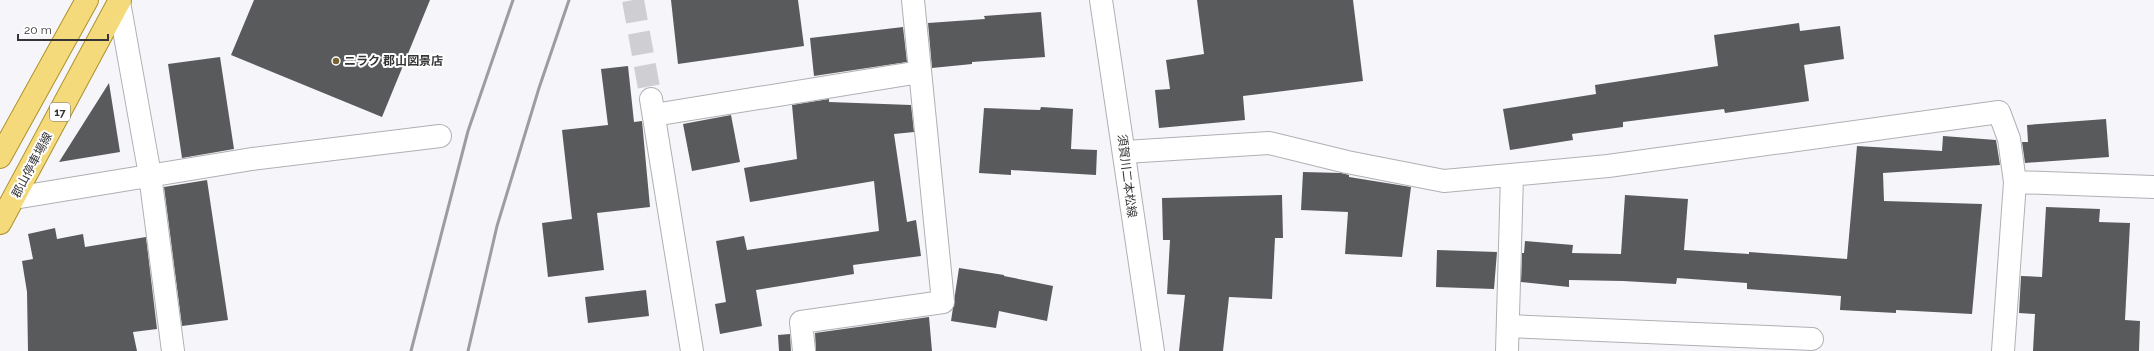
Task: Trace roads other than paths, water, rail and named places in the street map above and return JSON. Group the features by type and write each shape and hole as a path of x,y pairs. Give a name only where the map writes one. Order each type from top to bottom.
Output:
{"main road":[{"name":"17","path":"0,157 87,0"},
{"name":"郡山停車場線","path":"0,223 120,1"}],"street":[{"path":"804,351 801,322 943,302 913,0"},
{"name":"須賀川二本松線","path":"1101,0 1125,152 1135,235 1153,351"},
{"path":"120,1 150,175 173,351"},
{"path":"692,351 652,107 920,72"},
{"path":"1125,152 1269,143 1347,162 1444,181 1512,176 1608,166 1998,112 2009,139 2015,182 2003,351"},
{"path":"14,198 252,159 440,136"},
{"path":"1507,351 1512,176"},
{"path":"2015,182 2154,187"},
{"path":"1508,326 1812,339"}],"tunnel":[{"path":"633,0 651,99"}],"railway":[{"path":"411,351 468,131 513,0"},
{"path":"468,351 497,226 539,88 569,0"}],"place":[{"name":"ニラク 郡山図景店","path":"336,61"}]}
